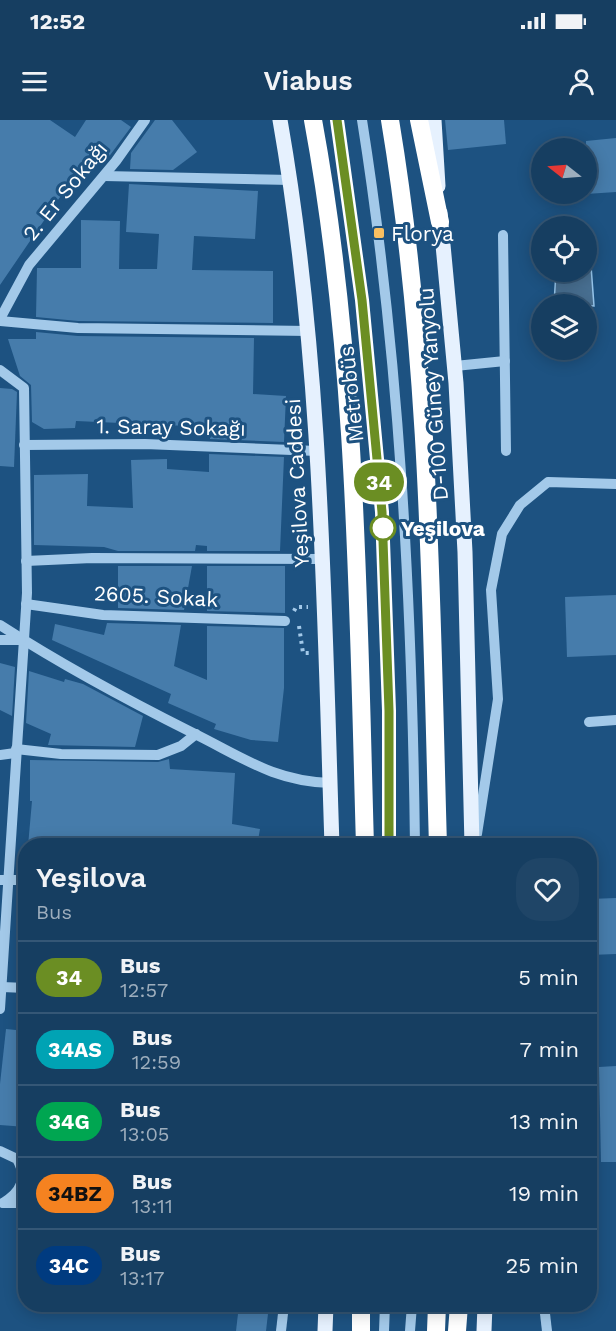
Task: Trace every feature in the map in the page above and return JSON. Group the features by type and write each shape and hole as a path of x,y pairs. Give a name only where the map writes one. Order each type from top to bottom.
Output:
{"highway":[{"path":"313,120 333,245 347,419 360,639 364,838"},
{"path":"390,120 410,262 426,447 438,838"},
{"path":"419,120 440,222"},
{"path":"361,1331 362,1312"},
{"path":"436,1331 437,1312"},
{"path":"457,1331 458,1312"}],"main road":[{"name":"Yeşilova Caddesi","path":"280,120 291,180 309,331 328,668 332,838"},
{"name":"D-100 Güney Yanyolu","path":"434,120 440,222 455,366 467,607 473,838"},
{"path":"325,1331 326,1312"},
{"path":"484,1331 485,1312"}],"street":[{"name":"2. Er Sokağı","path":"0,320 29,265 104,176 145,120"},
{"name":"Metrobüs","path":"337,120 362,300 382,512 389,711 389,838"},
{"name":"Metrobüs","path":"362,120 377,218 396,404 408,579 415,838"},
{"path":"104,176 291,180"},
{"path":"503,235 506,451"},
{"path":"0,320 78,328 309,331"},
{"path":"455,366 505,361"},
{"path":"0,370 24,388 26,561 26,604 5,881 3,987 0,1009"},
{"name":"1. Saray Sokağı","path":"24,445 145,444 317,450"},
{"path":"474,838 498,699 491,590 502,534 520,505 548,482 616,484"},
{"path":"26,561 92,558 322,559"},
{"name":"2605. Sokak","path":"26,604 103,615 285,621"},
{"path":"0,626 148,711 268,772 295,781 330,783"},
{"path":"0,640 23,640"},
{"path":"589,722 616,720"},
{"path":"0,755 16,751 158,755 182,746 196,734"},
{"path":"3,987 18,988"},
{"path":"5,1152 18,1164"},
{"path":"2,1203 18,1193"},
{"path":"2,1203 18,1203"},
{"path":"281,1331 283,1312"},
{"path":"384,1331 385,1312"},
{"path":"410,1331 411,1312"},
{"path":"545,1312 547,1331"}],"path":[{"path":"285,621 296,607 323,607"}],"water":[{"path":"555,282 592,282 593,294 555,294"}],"building":[{"path":"0,120 50,120 75,137 86,120 121,120 131,127 102,166 88,156 0,285"},
{"path":"155,120 172,120 197,152 173,170 130,169 131,153"},
{"path":"445,120 504,120 506,144 448,150"},
{"path":"616,138 616,192 597,193 597,140"},
{"path":"129,184 258,191 255,239 194,236 192,270 273,271 273,323 78,321 36,317 37,268 81,268 81,220 120,221 119,269 157,269 159,234 126,232"},
{"path":"36,332 78,336 254,338 253,394 286,396 284,442 210,439 210,427 76,421 75,428 44,429 32,422 31,385 20,376 8,339 36,339"},
{"path":"0,388 17,392 14,467 0,466"},
{"path":"209,454 284,457 280,551 207,551 207,546 196,545 195,551 118,551 104,547 34,545 34,475 88,474 87,506 133,508 131,460 167,459 167,469 209,472"},
{"path":"118,566 192,566 184,610 118,608"},
{"path":"207,566 285,566 285,613 207,611"},
{"path":"616,595 616,655 567,657 565,597"},
{"path":"107,623 181,625 174,666 207,680 207,626 284,628 284,688 278,742 251,740 214,729 216,724 168,703 171,694 52,640 55,624 104,635"},
{"path":"0,663 15,667 12,716 0,710"},
{"path":"29,671 64,682 65,679 83,684 143,716 135,747 48,745 51,734 26,723"},
{"path":"169,759 170,769 235,773 232,824 260,829 258,838 210,836 210,838 29,838 32,801 30,801 30,760 158,762"},
{"path":"616,898 616,954 597,955 597,899"},
{"path":"6,1029 18,1030 18,1126 0,1125 0,1084"},
{"path":"616,1066 616,1162 601,1162 599,1067"},
{"path":"238,1312 268,1312 266,1331 236,1331"}],"bus line":[{"name":"34","path":"337,120 344,157 362,300 382,512 389,711 389,838"}],"place":[{"name":"Florya","path":"379,233"},
{"name":"Yeşilova","path":"383,528"}]}
